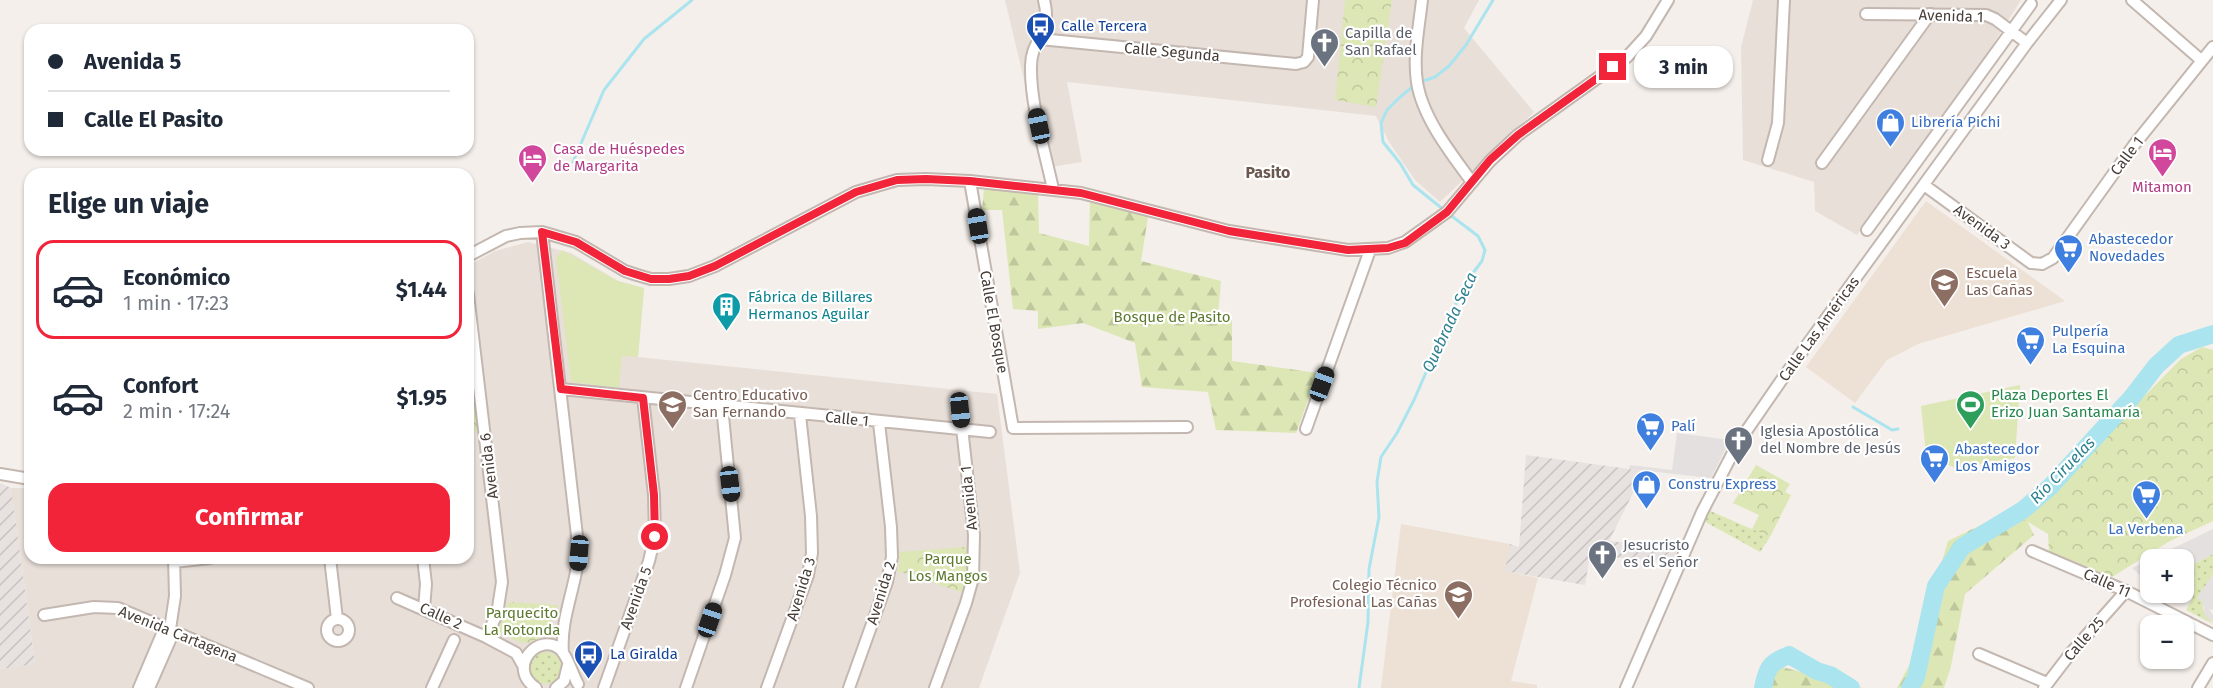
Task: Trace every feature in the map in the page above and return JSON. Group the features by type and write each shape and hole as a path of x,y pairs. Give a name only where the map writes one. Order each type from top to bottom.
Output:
{"street":[{"path":"1044,0 1047,21 1032,53 1031,83 1053,189"},
{"name":"Calle Segunda","path":"1040,39 1296,64 1304,62 1308,57 1313,0"},
{"path":"1422,0 1416,45 1419,93 1441,137 1472,182"},
{"path":"474,253 506,236 542,232 576,242 625,271 651,279 689,276 715,266 856,192 897,180 926,179 1053,189 1095,196 1229,231 1348,250 1388,248 1405,243 1435,222 1460,198 1490,160 1518,135 1627,57 1646,36 1668,0"},
{"path":"1768,160 1778,123 1784,0"},
{"name":"Calle Las Américas","path":"1626,688 1702,512 1738,443 2027,43 2061,0"},
{"path":"2132,0 2201,60"},
{"path":"1867,230 2031,4"},
{"name":"Avenida 1","path":"1866,14 1986,15 2027,43"},
{"path":"1822,163 1930,14"},
{"name":"Calle 1","path":"2042,264 2053,258 2134,145 2213,47"},
{"path":"1930,144 1946,156"},
{"name":"Calle El Bosque","path":"970,181 1012,428 1186,427"},
{"name":"Avenida 3","path":"1924,185 2031,263 2042,264"},
{"path":"524,667 527,655 555,638 562,627 574,585 579,553 542,232"},
{"path":"1306,429 1370,250"},
{"name":"Avenida 6","path":"474,345 502,582 497,614 486,637"},
{"name":"Calle 1","path":"561,389 879,423 990,432"},
{"name":"Avenida 5","path":"604,688 649,561 655,537 654,495 643,398"},
{"path":"686,688 725,575 735,538 722,406"},
{"name":"Avenida 1","path":"935,688 973,578 974,535 960,410"},
{"name":"Avenida 3","path":"767,688 808,575 812,554 813,530 800,415"},
{"name":"Avenida 2","path":"849,688 886,582 892,557 892,534 879,423"},
{"path":"0,474 24,479"},
{"name":"Calle 11","path":"2032,550 2126,591 2213,635"},
{"path":"149,688 171,638 170,629 175,596 174,564"},
{"path":"331,564 337,619"},
{"path":"424,564 426,584 424,609"},
{"name":"Calle 25","path":"2046,686 2070,654 2126,591"},
{"name":"Calle 2","path":"397,598 486,637 516,653"},
{"name":"Avenida Cartagena","path":"44,615 107,607 134,613 308,688"},
{"path":"562,627 563,653 582,686"},
{"path":"139,688 162,634 170,629"},
{"path":"432,688 454,640"},
{"path":"546,645 553,645 563,653"},
{"path":"532,651 516,653 532,686"},
{"path":"1979,654 2046,686"},
{"path":"2198,688 2213,663"},
{"path":"557,687 566,676 568,664"},
{"path":"557,687 582,686"}],"shaded area":[{"path":"1005,0 1479,0 1464,28 1534,112 1440,202 1415,180 1389,142 1376,116 1067,82 1082,162 1045,168"},
{"path":"1753,0 2021,0 1976,71 1857,235 1815,211 1814,182 1743,160 1741,47"},
{"name":"Escuela Las Cañas","path":"1926,201 2065,301 1918,344 1887,360 1855,403 1806,367"},
{"path":"528,242 571,253 618,281 644,288 638,357 997,394 1020,573 979,688 0,688 0,669 35,663 11,488 24,488 24,564 474,564 474,263 495,251"},
{"path":"1677,433 1730,440 1711,478 1629,469 1630,465 1672,470"},
{"path":"1526,455 1644,471 1609,541 1678,548 1672,561 1590,556 1585,585 1504,571 1510,544 1519,547"},
{"path":"0,483 11,488 35,664 0,669"},
{"name":"Colegio Técnico Profesional Las Cañas","path":"1401,524 1510,544 1505,571 1538,578 1511,681 1537,685 1537,688 1381,688"},
{"path":"2213,529 2213,554 2194,564 2194,549 2171,549"},
{"path":"2140,564 2140,575 2132,568"},
{"path":"2213,574 2213,610 2209,609 2213,615 2213,622 2205,616 2203,602 2197,598"}],"green space":[{"path":"1345,0 1392,0 1376,107 1335,100"},
{"name":"Bosque de Pasito","path":"984,188 1038,194 1039,233 1089,246 1090,201 1148,217 1141,261 1221,281 1218,315 1232,319 1232,361 1318,373 1296,433 1216,430 1208,392 1142,387 1135,343 1083,323 1038,329 1038,311 1013,309 1002,210 982,210"},
{"path":"562,250 618,281 644,288 638,357 622,356 619,388 571,382 556,258"},
{"path":"2202,347 2213,350 2213,521 2157,549 2140,549 2140,560 2112,577 2049,551 2048,534 2023,519 2181,359"},
{"name":"Plaza Deportes El Erizo Juan Santamaría","path":"2020,385 2015,458 1955,468 1926,454 1921,406"},
{"path":"474,401 475,401 478,431 474,431"},
{"path":"1756,465 1790,484 1785,492 1791,495 1770,537 1752,529 1759,515 1733,503"},
{"path":"2020,506 2034,535 1965,594 1951,666 1944,688 1897,688 1914,656 1948,541"},
{"path":"1708,510 1770,537 1760,552 1702,520"},
{"name":"Parque Los Mangos","path":"966,547 968,572 961,592 897,571 900,561 899,552"},
{"path":"2213,554 2213,574 2198,598 2203,602 2203,609 2213,624 2186,610 2190,603 2194,603 2194,564"},
{"name":"Parquecito La Rotonda","path":"508,602 558,605 546,631 535,641 528,643 517,641 498,631"},
{"path":"546,652 558,656 562,668 558,680 546,684 534,680 530,668 534,656"},
{"path":"1762,662 1863,688 1759,688"}],"waterway":[{"path":"573,162 604,90 644,39 692,0"},
{"name":"Quebrada Seca","path":"1444,210 1413,185 1400,163 1383,142 1381,123 1387,110 1399,98 1417,83 1435,77 1449,66 1466,45 1493,0"},
{"name":"Quebrada Seca","path":"1359,688 1368,622 1369,569 1379,517 1377,482 1381,457 1397,433 1414,400 1464,285 1482,261 1485,250 1478,236 1449,214"},
{"name":"Río Ciruelas","path":"1910,688 1916,677 1936,586 1962,547 2023,510 2050,487 2133,396 2156,366 2179,345 2213,334"},
{"path":"1853,407 1892,430 1898,429"},
{"name":"Río Ciruelas","path":"1763,688 1770,667 1789,655 1851,688"}],"place":[{"name":"Calle Tercera","path":"1040,52"},
{"name":"Capilla de San Rafael","path":"1324,68"},
{"name":"Librería Pichi","path":"1890,148"},
{"name":"Mitamon","path":"2162,178"},
{"name":"Casa de Huéspedes de Margarita","path":"532,184"},
{"name":"Abastecedor Novedades","path":"2068,274"},
{"name":"Escuela Las Cañas","path":"1945,308"},
{"name":"Fábrica de Billares Hermanos Aguilar","path":"727,332"},
{"name":"Pulpería La Esquina","path":"2031,366"},
{"name":"Centro Educativo San Fernando","path":"672,430"},
{"name":"Plaza Deportes El Erizo Juan Santamaría","path":"1970,430"},
{"name":"Palí","path":"1650,452"},
{"name":"Iglesia Apostólica del Nombre de Jesús","path":"1739,466"},
{"name":"Abastecedor Los Amigos","path":"1934,484"},
{"name":"Constru Express","path":"1647,510"},
{"name":"La Verbena","path":"2146,520"},
{"name":"Jesucristo es el Señor","path":"1602,580"},
{"name":"Colegio Técnico Profesional Las Cañas","path":"1458,620"},
{"name":"La Giralda","path":"589,680"}],"district":[{"name":"Pasito","path":"1268,172"}],"route":[{"path":"655,537 656,512 643,398 561,389 542,232 576,242 625,271 651,279 669,279 689,276 715,266 856,192 897,180 926,179 970,181 1081,193 1229,231 1348,250 1388,248 1405,243 1447,212 1490,160 1518,135 1613,67"}]}
